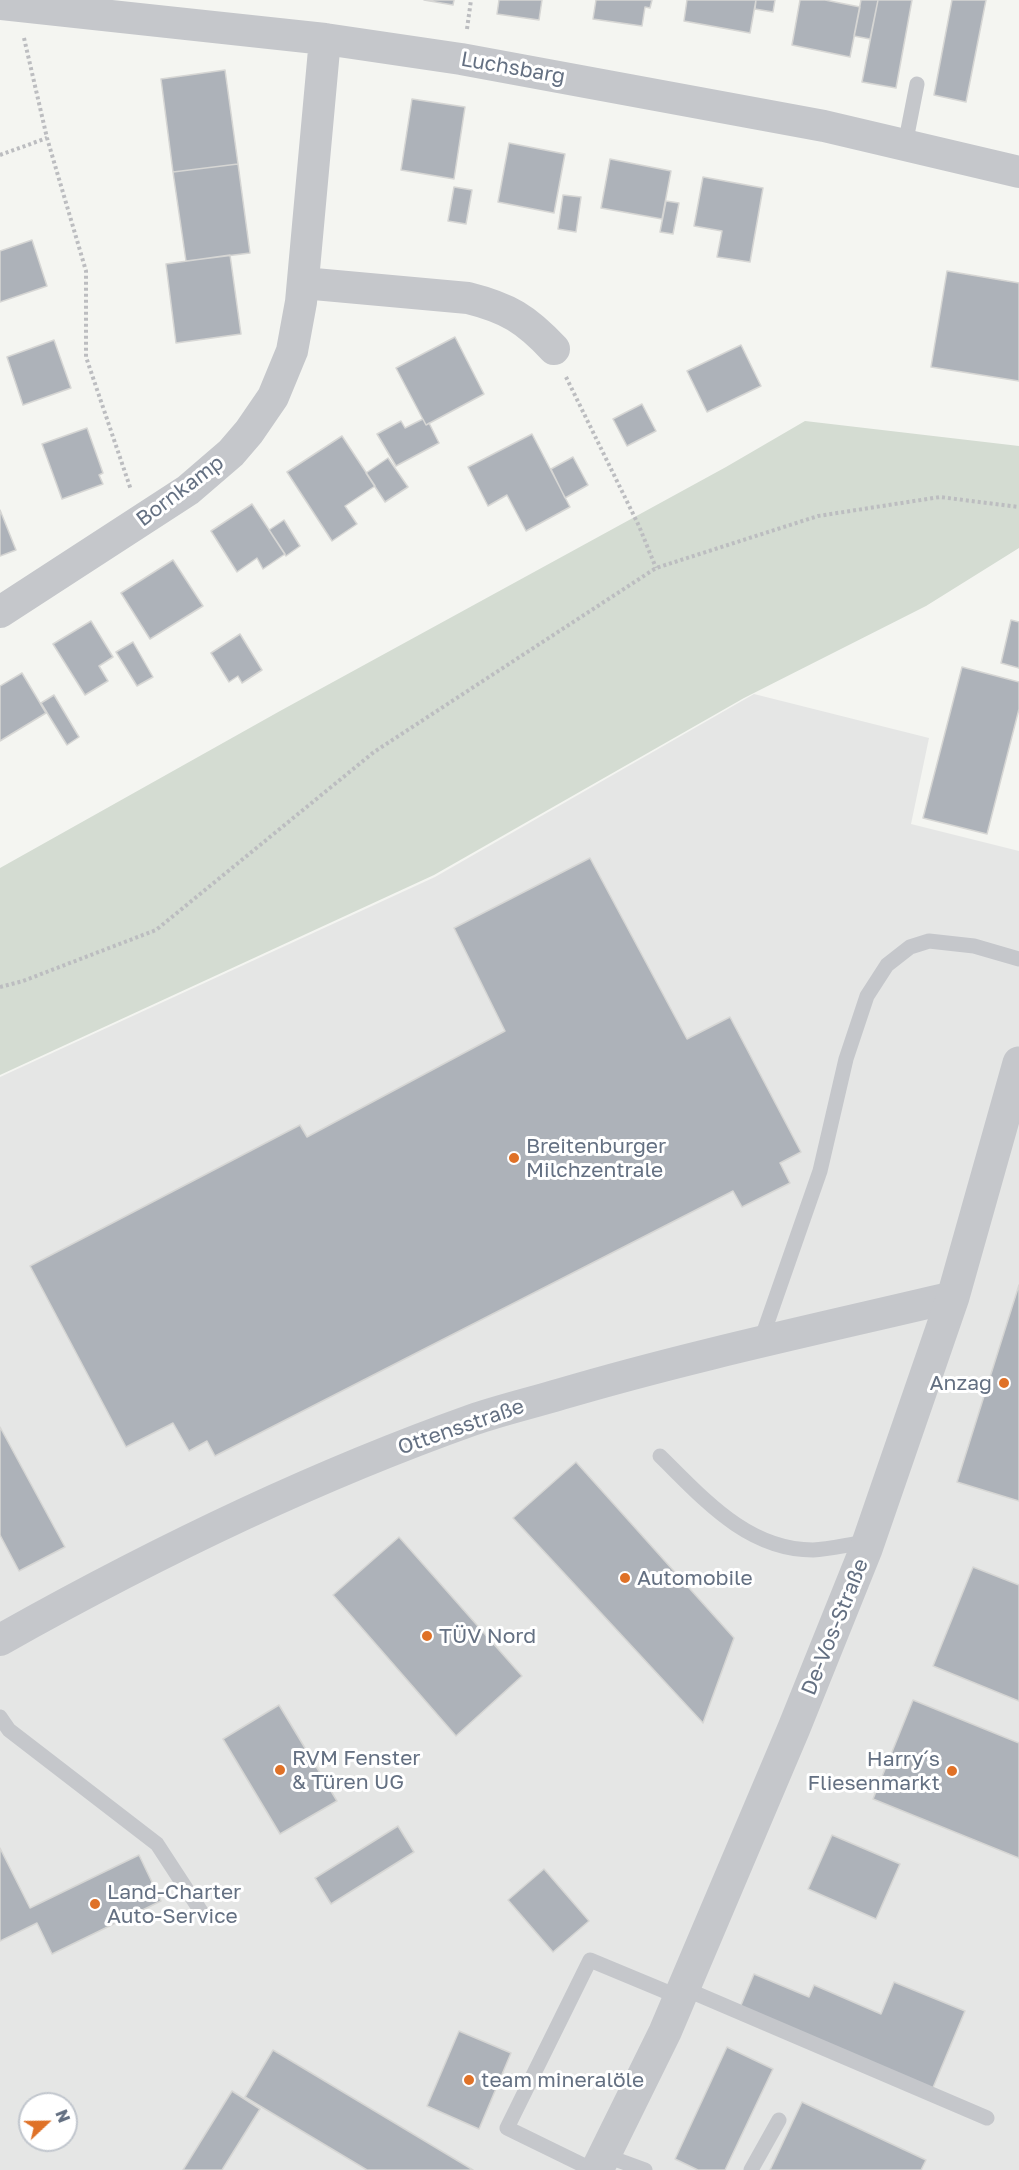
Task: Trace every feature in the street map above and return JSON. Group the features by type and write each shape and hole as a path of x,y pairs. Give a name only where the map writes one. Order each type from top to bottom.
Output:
{"street":[{"name":"Luchsbarg","path":"8,5 325,39 461,59 824,126 1019,172"},
{"name":"Bornkamp","path":"0,612 188,490 219,464 249,432 277,389 292,351 303,283 325,39"},
{"path":"303,283 468,298 488,303 517,316 535,329 554,349"},
{"name":"De-Vos-Straße","path":"598,2165 665,2032 794,1728 868,1542 953,1297 1019,1063"},
{"name":"Ottensstraße","path":"0,1640 176,1547 297,1489 475,1420 615,1378 953,1297"}],"lane":[{"path":"905,145 917,84"},
{"path":"760,1343 820,1171 846,1059 867,996 887,965 910,947 929,941 974,946 1019,959"},
{"path":"660,1455 714,1509 740,1528 767,1540 813,1550 868,1542"},
{"path":"0,1717 9,1730 157,1844 204,1916"},
{"path":"645,2170 598,2165 507,2128 590,1960 681,1993 987,2118"},
{"path":"751,2170 779,2120"}],"path":[{"path":"8,5 86,271 87,357 132,493 144,519"},
{"path":"0,155 47,138"},
{"path":"554,349 639,526 656,568"},
{"path":"0,987 23,981 156,930 374,752 656,568 818,516 940,497 1019,507"}],"shaded area":[{"path":"805,421 1019,446 1019,548 926,606 744,698 434,875 0,1075 0,868 280,711 726,467"},
{"path":"754,694 929,738 911,824 1019,851 1019,2170 0,2170 0,1077 435,877"}],"building":[{"path":"424,0 454,0 453,5"},
{"path":"499,0 542,0 539,20 497,14"},
{"path":"596,0 652,0 650,8 645,7 642,26 593,19"},
{"path":"687,0 756,0 750,33 684,21"},
{"path":"756,0 775,0 773,12 755,9"},
{"path":"800,0 825,0 860,7 850,57 792,45"},
{"path":"861,0 878,0 870,39 854,36"},
{"path":"878,0 912,0 896,88 862,82"},
{"path":"952,0 986,0 966,102 934,95"},
{"path":"225,70 238,164 173,172 161,79"},
{"path":"412,99 465,107 454,179 401,170"},
{"path":"509,143 565,154 554,213 498,202"},
{"path":"610,159 671,171 662,219 601,208"},
{"path":"238,164 250,253 186,261 173,172"},
{"path":"703,177 763,188 750,262 717,257 722,231 694,226"},
{"path":"454,187 472,190 466,224 448,221"},
{"path":"563,195 581,197 576,232 558,229"},
{"path":"666,201 679,203 673,234 660,232"},
{"path":"32,240 47,286 0,302 0,251"},
{"path":"230,255 241,334 176,343 166,264"},
{"path":"947,271 1019,283 1019,381 931,367"},
{"path":"455,337 484,394 426,425 396,368"},
{"path":"54,340 71,388 23,405 7,357"},
{"path":"741,345 761,386 707,412 687,371"},
{"path":"642,404 656,431 627,446 613,419"},
{"path":"423,419 426,425 429,423 439,443 396,466 377,434 401,421 405,428"},
{"path":"87,428 103,473 99,475 103,484 62,499 42,444"},
{"path":"532,434 570,507 526,531 507,495 488,506 468,467"},
{"path":"342,436 375,486 345,506 357,524 332,541 287,472"},
{"path":"573,457 588,485 565,498 551,469"},
{"path":"388,458 408,487 385,502 366,473"},
{"path":"252,504 285,554 263,569 257,558 237,572 211,531"},
{"path":"0,510 16,550 0,556"},
{"path":"284,520 300,546 286,556 269,530"},
{"path":"173,560 203,606 150,639 121,593"},
{"path":"1011,620 1019,622 1019,668 1001,663"},
{"path":"91,621 113,657 99,666 108,681 85,695 53,644"},
{"path":"240,634 262,670 242,683 238,676 229,682 211,653"},
{"path":"133,642 153,677 137,686 116,652"},
{"path":"962,667 1019,682 1019,709 987,834 923,818"},
{"path":"22,673 46,713 0,741 0,686"},
{"path":"54,695 79,737 67,745 41,703"},
{"name":"Breitenburger Milchzentrale","path":"590,858 687,1039 730,1017 801,1152 780,1163 790,1183 742,1207 733,1191 215,1456 207,1441 189,1451 173,1423 126,1447 30,1266 300,1125 307,1137 505,1031 454,928"},
{"name":"Anzag","path":"1019,1285 1019,1501 957,1482"},
{"path":"0,1427 65,1547 19,1571 0,1535"},
{"name":"Automobile","path":"576,1462 734,1638 703,1723 513,1518"},
{"name":"TÜV Nord","path":"399,1537 522,1676 456,1736 333,1595"},
{"path":"973,1567 1019,1585 1019,1701 933,1666"},
{"name":"Harry´s Fliesenmarkt","path":"913,1700 1019,1743 1019,1858 873,1799"},
{"name":"RVM Fenster & Türen UG","path":"279,1705 337,1801 280,1834 223,1739"},
{"path":"398,1826 414,1852 331,1904 315,1878"},
{"path":"832,1835 900,1864 876,1919 808,1889"},
{"name":"Land-Charter Auto-Service","path":"0,1848 30,1908 139,1855 161,1901 52,1954 37,1923 0,1941"},
{"path":"544,1869 589,1921 553,1952 508,1900"},
{"path":"754,1974 809,1997 814,1985 881,2014 894,1982 965,2011 932,2090 739,2010"},
{"name":"team mineralöle","path":"459,2031 511,2053 479,2129 427,2106"},
{"path":"727,2047 773,2069 725,2170 698,2170 675,2159"},
{"path":"273,2050 473,2170 367,2170 245,2097"},
{"path":"232,2091 260,2109 222,2170 183,2170"},
{"path":"802,2102 926,2160 921,2170 770,2170"}],"place":[{"name":"Breitenburger Milchzentrale","path":"514,1158"},
{"name":"Anzag","path":"1004,1383"},
{"name":"Automobile","path":"625,1578"},
{"name":"TÜV Nord","path":"427,1636"},
{"name":"RVM Fenster & Türen UG","path":"280,1770"},
{"name":"Harry´s Fliesenmarkt","path":"952,1771"},
{"name":"Land-Charter Auto-Service","path":"95,1904"},
{"name":"team mineralöle","path":"469,2080"}]}
